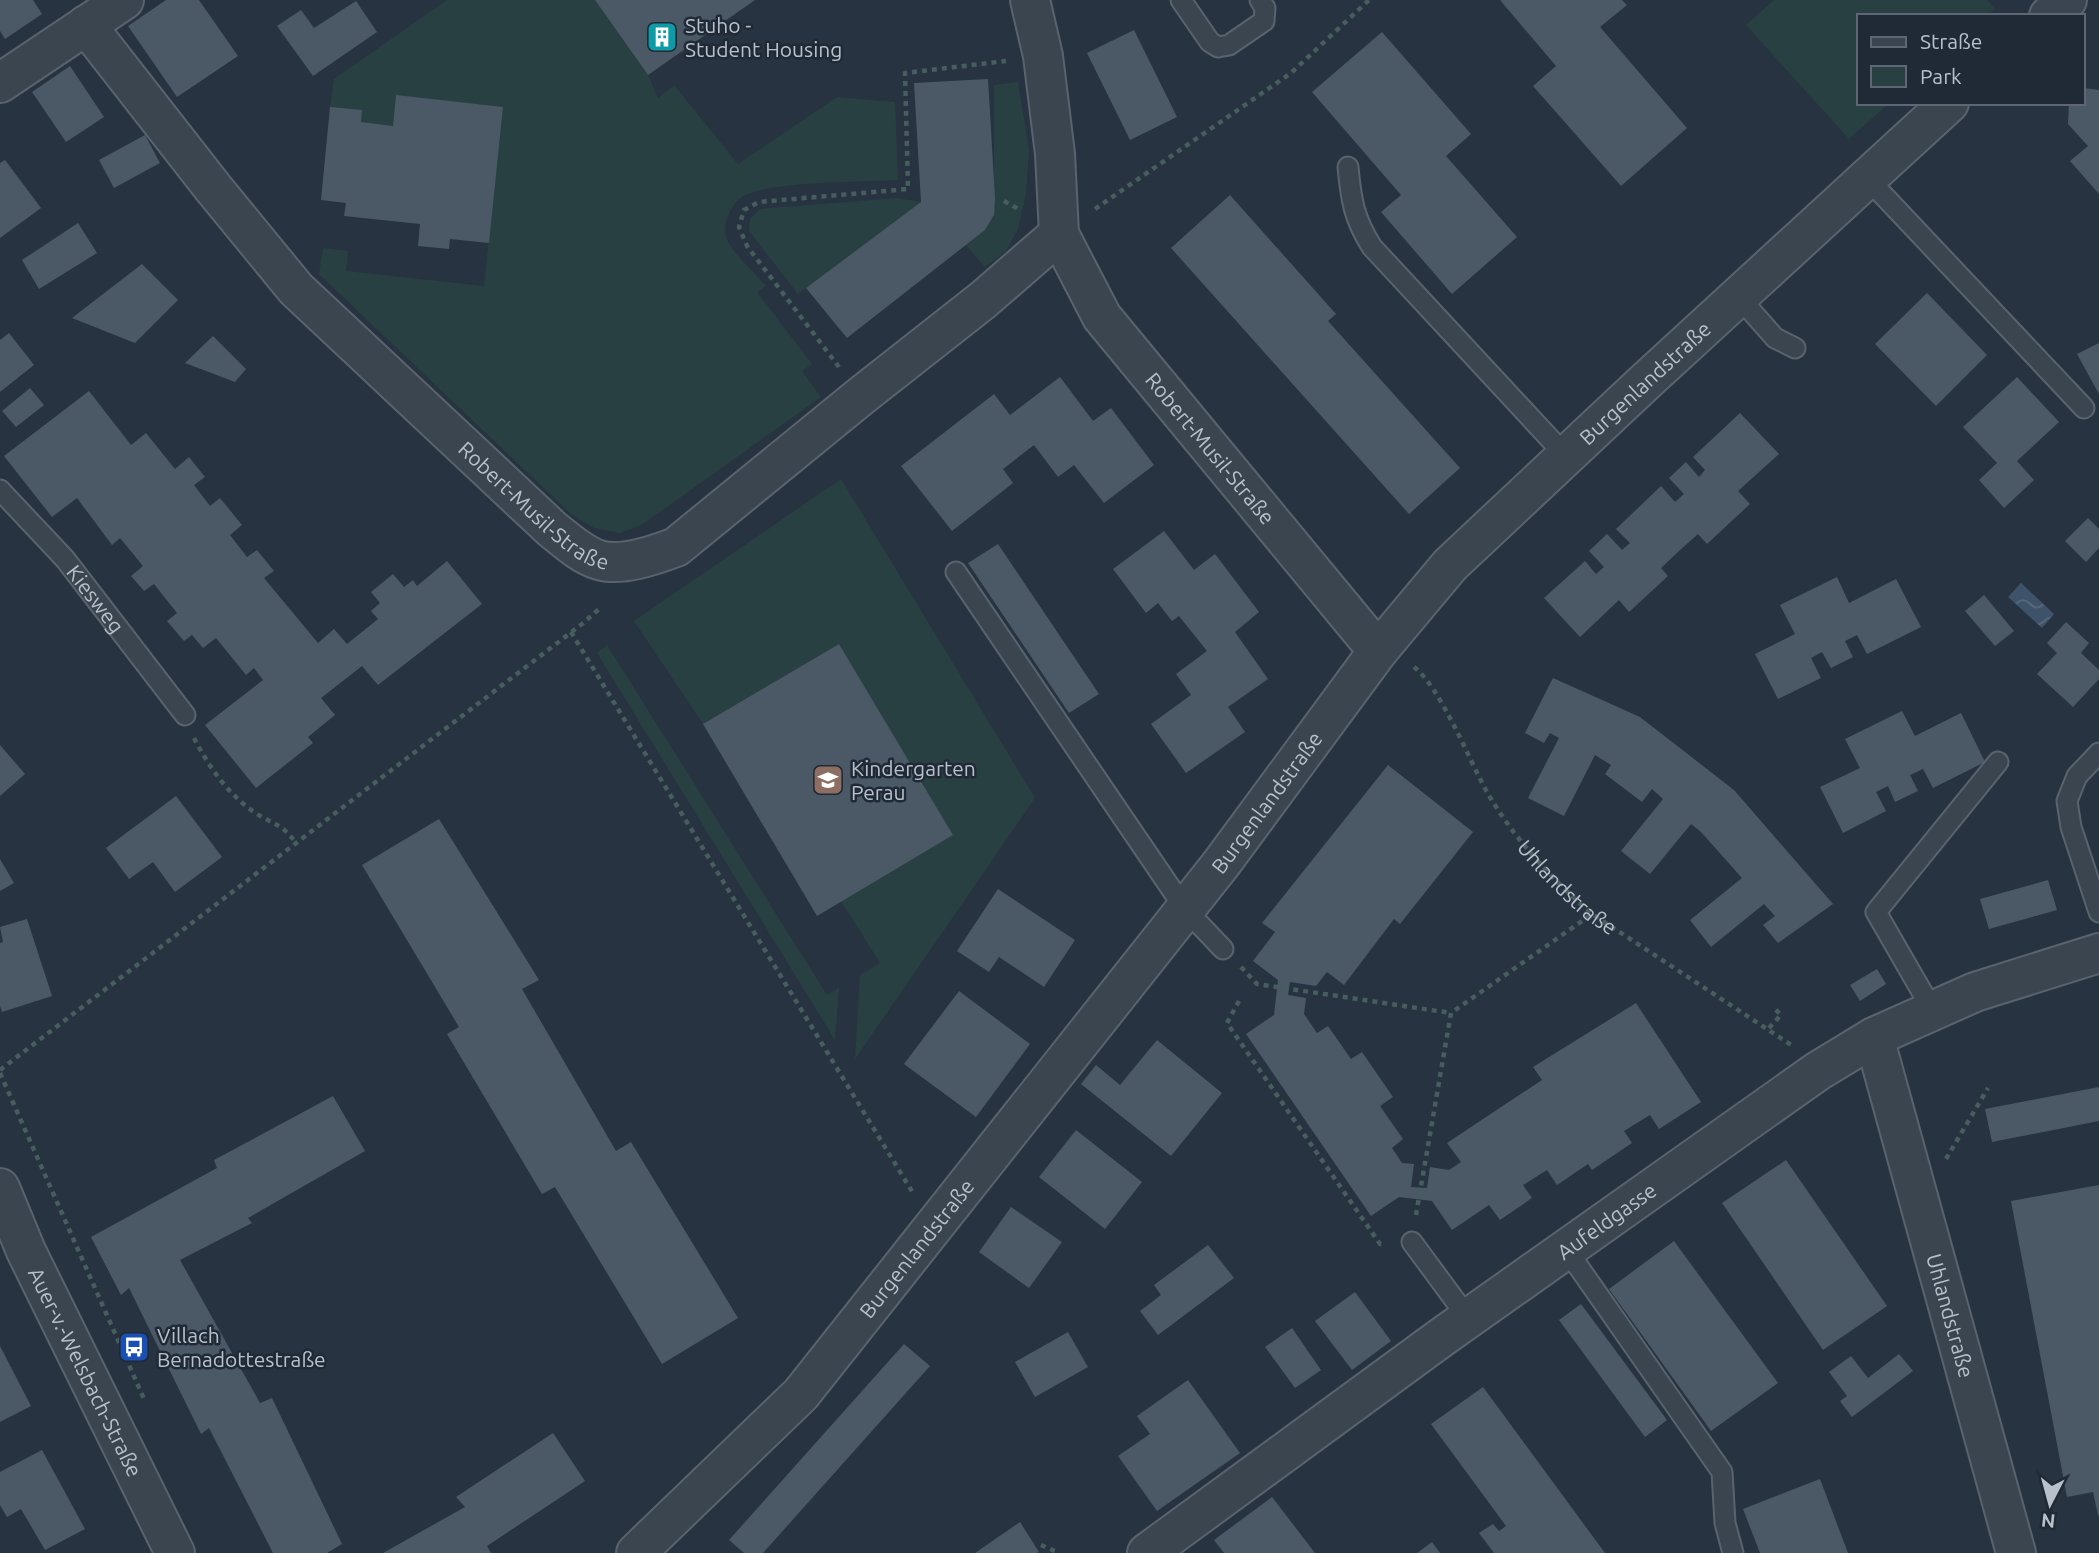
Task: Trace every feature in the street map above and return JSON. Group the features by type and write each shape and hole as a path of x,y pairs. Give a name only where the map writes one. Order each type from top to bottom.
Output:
{"street":[{"path":"0,83 124,0"},
{"name":"Robert-Musil-Straße","path":"1030,0 1043,56 1055,153 1059,234 1102,317 1378,651"},
{"path":"2051,14 2067,0"},
{"name":"Robert-Musil-Straße","path":"86,25 296,289 552,529 583,552 601,561 642,560 676,547 984,300 1059,234"},
{"name":"Burgenlandstraße","path":"636,1553 801,1394 1185,909 1378,651 1450,565 1947,105"},
{"name":"Aufeldgasse","path":"1147,1553 1468,1318 1818,1070 1874,1037 1975,992 2099,953"},
{"name":"Uhlandstraße","path":"1874,1037 2016,1553"},
{"name":"Auer-v.-Welsbach-Straße","path":"0,1188 13,1258 175,1553"}],"lane":[{"path":"1181,0 1210,42 1219,47 1229,45 1264,21 1265,8 1259,0"},
{"path":"1348,167 1352,205 1359,227 1372,247 1566,456"},
{"path":"1867,178 2084,408"},
{"path":"1738,296 1775,338 1795,348"},
{"name":"Kiesweg","path":"0,490 65,559 185,715"},
{"path":"956,572 1185,909 1223,949"},
{"path":"2099,753 2077,776 2067,801 2071,827 2099,912"},
{"path":"1933,1010 1876,912 1998,762"},
{"path":"1412,1242 1468,1318"},
{"path":"1566,1249 1722,1472 1725,1523 1733,1553"}],"path":[{"path":"1059,234 1291,74 1369,0"},
{"path":"861,396 747,246 738,228 744,209 758,202 908,189 905,73 1043,56"},
{"path":"145,1401 0,1071 599,609"},
{"path":"571,632 933,1226"},
{"name":"Uhlandstraße","path":"1378,651 1417,668 1432,688 1487,793 1513,831 1574,899 1592,914 1769,1028 1801,1052 1818,1070"},
{"path":"185,715 199,748 221,781 257,814 284,827 296,843"},
{"path":"1223,949 1257,984 1451,1013 1592,914"},
{"path":"1238,1001 1227,1023 1380,1244 1412,1242 1451,1013"},
{"path":"1769,1028 1781,1015 1773,1008"},
{"path":"1913,1176 1939,1171 1989,1088"},
{"path":"1041,1545 1059,1553"}],"green space":[{"path":"447,0 595,0 648,75 658,98 674,85 738,164 837,97 895,102 898,180 793,185 754,192 738,201 730,211 726,223 725,235 730,245 766,286 757,292 812,364 802,371 821,397 643,524 620,533 594,528 571,514 319,274 323,248 348,251 346,271 484,286 503,107 396,96 393,126 361,122 330,107 334,79"},
{"path":"1774,0 1987,0 1995,9 1989,14 1857,14 1857,105 1887,105 1849,139 1746,25"},
{"path":"1018,82 1029,150 1026,194 1018,229 1006,251 985,267 966,245 985,230 994,215 994,85"},
{"path":"896,198 921,202 798,294 749,231 750,219 760,209"},
{"path":"841,479 1035,798 855,1059 860,975 880,963 841,901 953,835 839,644 703,724 634,621"},
{"path":"607,645 827,995 839,988 835,1040 597,653"}],"water":[{"path":"2021,583 2054,614 2042,628 2008,597"}],"building":[{"path":"0,0 33,0 42,14 5,39 0,31"},
{"path":"166,0 199,0 238,56 177,97 128,26"},
{"name":"Stuho - Student Housing","path":"595,0 755,0 648,75"},
{"path":"1500,0 1622,0 1627,5 1600,27 1687,128 1621,186 1533,86 1556,66"},
{"path":"356,1 377,32 313,76 277,26 301,10 314,28"},
{"path":"1134,30 1177,117 1130,140 1087,53"},
{"path":"1382,32 1471,134 1446,156 1517,237 1452,294 1381,212 1401,195 1312,92"},
{"path":"70,66 104,117 66,142 32,92"},
{"path":"988,79 994,215 985,230 847,338 806,288 921,202 914,83"},
{"path":"2085,88 2099,90 2099,194 2070,161 2088,146 2068,124 2069,105 2085,105"},
{"path":"396,95 503,107 489,243 450,239 449,249 418,246 420,224 344,216 346,203 321,200 330,107 362,110 361,122 393,126"},
{"path":"145,135 160,163 114,188 99,160"},
{"path":"5,160 41,208 0,238 0,163"},
{"path":"1230,195 1336,314 1328,321 1460,468 1409,514 1171,248"},
{"path":"78,223 97,253 39,289 22,260"},
{"path":"142,264 178,300 135,343 72,318"},
{"path":"1927,293 1987,355 1936,406 1875,344"},
{"path":"9,333 34,365 0,392 0,340"},
{"path":"213,336 246,369 235,382 185,363"},
{"path":"2099,343 2099,394 2077,354"},
{"path":"1060,377 1093,421 1111,408 1154,465 1104,503 1074,465 1058,477 1034,445 1003,469 1013,483 952,531 901,466 994,394 1010,415"},
{"path":"2017,377 2059,422 2017,461 2034,480 2004,508 1979,480 1997,463 1963,427"},
{"path":"30,388 44,405 16,427 2,411"},
{"path":"89,391 131,445 146,433 175,469 189,457 205,477 194,485 210,506 220,498 242,525 230,535 247,557 257,550 274,571 264,578 318,643 334,629 347,644 378,619 371,611 380,603 371,592 393,574 404,587 413,580 417,586 447,561 482,604 378,685 362,666 321,698 335,715 308,737 313,743 256,788 205,725 263,680 254,668 246,675 216,638 203,648 192,635 184,641 167,621 177,613 154,584 144,591 131,576 143,566 120,538 112,545 77,498 52,517 4,456"},
{"path":"1740,413 1779,454 1738,491 1750,504 1707,544 1698,534 1661,568 1668,576 1629,612 1619,600 1580,637 1544,598 1585,561 1596,574 1604,567 1589,551 1607,534 1622,550 1630,543 1616,529 1661,486 1675,502 1684,494 1669,478 1686,462 1699,477 1705,470 1693,457"},
{"path":"2088,518 2099,529 2099,548 2086,562 2065,541"},
{"path":"1164,531 1194,570 1215,554 1259,612 1235,632 1268,679 1228,707 1245,732 1186,773 1151,724 1191,695 1176,674 1207,651 1179,616 1172,621 1158,603 1146,613 1113,569"},
{"path":"998,544 1099,694 1069,713 968,563"},
{"path":"1837,577 1849,603 1896,579 1921,627 1867,654 1857,635 1845,641 1853,657 1831,668 1822,652 1811,658 1821,678 1778,699 1755,654 1795,634 1780,605"},
{"path":"1984,595 2014,631 1995,646 1965,611"},
{"path":"2066,622 2089,643 2081,653 2099,670 2099,679 2073,707 2037,674 2057,653 2047,643"},
{"name":"Kindergarten Perau","path":"839,644 953,835 817,916 703,724"},
{"path":"1553,678 1640,717 1734,790 1833,904 1778,943 1763,925 1775,916 1764,904 1711,947 1690,920 1742,878 1691,824 1650,874 1621,851 1663,799 1652,789 1642,802 1605,774 1611,765 1595,755 1564,816 1528,798 1559,738 1550,733 1544,743 1525,733"},
{"path":"1902,711 1915,736 1961,713 1985,762 1933,788 1923,769 1910,775 1918,791 1895,802 1888,786 1876,792 1886,811 1843,833 1820,787 1860,768 1845,739"},
{"path":"0,745 25,774 0,796"},
{"path":"1388,765 1473,832 1400,924 1394,919 1344,985 1327,972 1316,986 1290,982 1288,995 1306,998 1304,1014 1317,1033 1328,1026 1351,1059 1362,1052 1393,1097 1380,1106 1403,1139 1392,1148 1402,1163 1414,1164 1411,1187 1427,1188 1430,1167 1449,1170 1461,1162 1447,1143 1542,1080 1533,1067 1636,1003 1701,1102 1659,1129 1650,1115 1624,1131 1632,1143 1592,1170 1588,1164 1557,1185 1547,1170 1523,1185 1532,1198 1500,1220 1489,1205 1452,1230 1432,1201 1399,1197 1371,1216 1246,1034 1274,1015 1278,980 1253,961 1275,932 1262,923"},
{"path":"176,796 222,857 175,892 153,862 129,879 106,848"},
{"path":"439,819 539,980 522,989 616,1151 631,1142 738,1318 662,1364 555,1187 542,1194 447,1034 459,1027 362,865"},
{"path":"0,859 14,883 0,891"},
{"path":"2048,880 2057,910 1989,929 1980,899"},
{"path":"998,889 1075,940 1044,987 999,957 989,972 957,951"},
{"path":"27,919 52,996 2,1012 0,943 3,942 0,927"},
{"path":"1877,969 1886,984 1860,1001 1850,985"},
{"path":"959,991 1030,1044 976,1117 904,1064"},
{"path":"1157,1040 1222,1093 1171,1156 1081,1084 1096,1065 1120,1085"},
{"path":"2099,1087 2099,1121 1992,1142 1985,1109"},
{"path":"333,1096 365,1151 248,1218 252,1223 180,1260 260,1403 272,1398 342,1544 327,1553 273,1553 209,1428 201,1434 129,1288 121,1295 91,1237 217,1168 214,1160"},
{"path":"1076,1130 1142,1182 1105,1229 1039,1177"},
{"path":"1786,1160 1887,1306 1823,1350 1722,1203"},
{"path":"2099,1185 2098,1515 2093,1492 2067,1497 2011,1201"},
{"path":"1011,1207 1062,1242 1029,1288 979,1252"},
{"path":"1674,1241 1778,1383 1711,1431 1609,1289"},
{"path":"1208,1245 1234,1278 1158,1335 1140,1311 1161,1295 1154,1285"},
{"path":"1355,1292 1391,1341 1352,1370 1315,1321"},
{"path":"1581,1304 1667,1420 1645,1437 1559,1320"},
{"path":"1292,1328 1321,1370 1295,1388 1265,1347"},
{"path":"1068,1332 1088,1367 1035,1397 1015,1362"},
{"path":"904,1344 930,1366 763,1553 744,1553 729,1540"},
{"path":"0,1346 31,1406 0,1422"},
{"path":"1899,1354 1913,1371 1852,1417 1840,1401 1847,1396 1829,1372 1851,1356 1868,1378"},
{"path":"1188,1380 1240,1453 1157,1511 1118,1456 1150,1434 1137,1416"},
{"path":"1483,1387 1605,1553 1494,1553 1479,1533 1493,1524 1499,1531 1506,1526 1431,1424"},
{"path":"553,1433 585,1481 487,1546 491,1553 383,1553 465,1507 456,1497"},
{"path":"42,1450 85,1529 45,1550 21,1509 7,1517 0,1505 0,1472"},
{"path":"1820,1479 1848,1553 1760,1553 1743,1509"},
{"path":"1272,1497 1315,1553 1224,1553 1214,1540"},
{"path":"1020,1522 1039,1552 975,1553"},
{"path":"1432,1542 1440,1553 1417,1553"}],"place":[{"name":"Stuho - Student Housing","path":"662,37"},
{"name":"Kindergarten Perau","path":"828,780"},
{"name":"Villach Bernadottestraße","path":"134,1347"}]}
